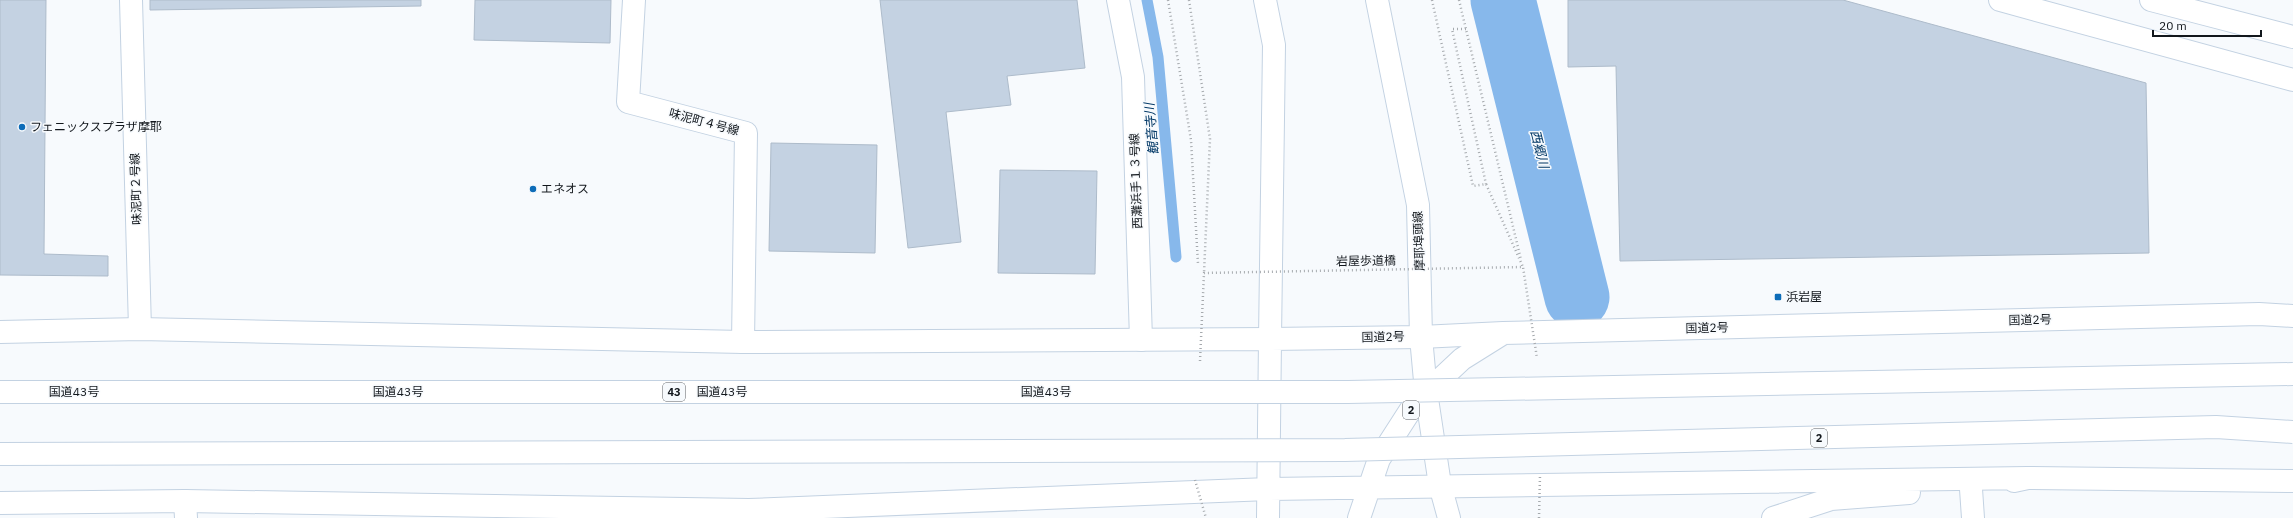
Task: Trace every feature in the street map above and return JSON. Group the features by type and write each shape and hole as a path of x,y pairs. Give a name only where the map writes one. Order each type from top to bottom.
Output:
{"main road":[{"name":"味泥町２号線","path":"131,0 140,329"},
{"name":"味泥町４号線","path":"634,0 628,102 746,132 743,342"},
{"name":"西灘浜手１３号線","path":"1118,0 1133,77 1141,340"},
{"path":"1265,0 1274,45 1268,518"},
{"name":"摩耶埠頭線","path":"1377,0 1418,205 1421,337 1426,392 1440,485 1449,518"},
{"path":"2000,0 2293,80"},
{"path":"2151,0 2293,37"},
{"name":"国道2号","path":"0,332 140,329 743,342 1141,340 1421,337 1503,333 2259,314 2293,316"},
{"name":"2","path":"1359,518 1368,486 1378,459 1415,403 1462,358 1503,333"},
{"name":"2","path":"1348,392 2293,374"},
{"name":"国道43号","path":"0,392 1348,392"},
{"name":"2","path":"0,454 1345,450 2216,427 2293,432"},
{"path":"1773,518 1831,498 1971,489 2028,478"},
{"path":"0,503 185,510 750,514 1268,488 2028,478 2293,481"},
{"path":"1971,489 1973,518"}],"path":[{"path":"1168,0 1191,140 1198,264"},
{"path":"1188,0 1210,139 1199,366"},
{"path":"1432,0 1473,186 1486,184"},
{"path":"1460,0 1523,267 1537,346 1538,362"},
{"path":"1466,29 1452,29 1486,184 1523,267"},
{"name":"岩屋歩道橋","path":"1204,273 1523,267"},
{"path":"1539,518 1540,470"},
{"path":"1194,475 1206,518"}],"building":[{"name":"フェニックスプラザ摩耶","path":"0,0 46,0 44,254 108,256 108,276 0,275"},
{"path":"150,0 421,0 421,6 150,10"},
{"path":"475,0 611,0 610,43 474,40"},
{"path":"880,0 1077,0 1085,68 1007,76 1011,105 946,112 961,242 908,248"},
{"path":"1568,0 1843,0 2146,83 2149,253 1620,261 1616,66 1568,67"},
{"path":"771,143 877,145 875,253 769,251"},
{"path":"1000,170 1097,171 1095,274 998,273"}],"waterway":[{"name":"観音寺川","path":"1147,0 1158,57 1176,257"},
{"name":"西郷川","path":"1503,0 1577,297"}],"place":[{"name":"フェニックスプラザ摩耶","path":"22,127"},
{"name":"エネオス","path":"533,189"},
{"name":"浜岩屋","path":"1778,297"}]}
